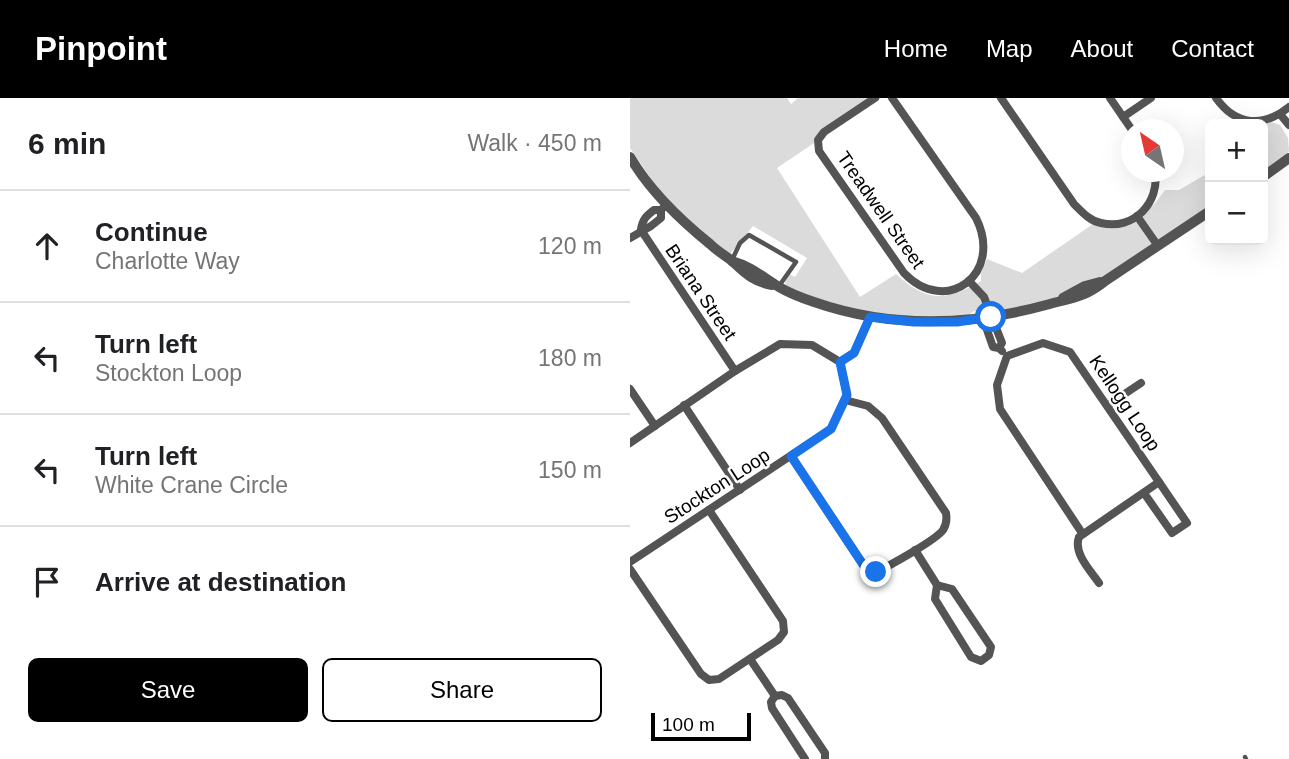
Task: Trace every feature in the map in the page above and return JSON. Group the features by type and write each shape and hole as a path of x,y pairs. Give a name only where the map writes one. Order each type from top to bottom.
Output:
{"street":[{"name":"Treadwell Street","path":"875,98 824,132 818,139 819,151 912,283 921,288 941,291 957,288 969,281"},
{"path":"892,98 982,230 984,253 975,275 969,281 984,297 1002,343 999,348"},
{"path":"1002,98 1074,205 1084,214 1101,223 1131,221 1146,209 1156,189 1156,182"},
{"path":"1110,98 1123,117 1151,98"},
{"path":"1216,98 1230,114 1242,120 1264,121 1289,107"},
{"path":"1280,114 1289,125"},
{"path":"630,157 663,208 732,261 757,272 779,287 812,301 870,317 914,322 957,322 1075,299 1091,292 1205,214"},
{"path":"1268,173 1289,158"},
{"path":"630,238 661,218 663,208"},
{"path":"1137,216 1158,246"},
{"name":"Briana Street","path":"641,230 735,371"},
{"path":"840,362 854,353 870,317"},
{"path":"991,317 986,327 993,347 999,348 1007,356 997,385 1000,409 1082,533"},
{"name":"Kellogg Loop","path":"1007,356 1043,343 1070,352 1187,523 1172,533 1144,493"},
{"path":"630,443 735,371 780,344 812,345 840,362 847,395 845,400 868,407 882,418 946,513 947,522 943,531 876,572 864,566 791,456"},
{"path":"1108,405 1141,383"},
{"path":"630,389 655,426"},
{"name":"Stockton Loop","path":"630,562 831,429 845,400"},
{"path":"684,405 740,490"},
{"path":"1099,583 1077,550 1077,542 1082,533 1159,482"},
{"path":"630,569 701,674 709,680 719,679 778,640 784,632 783,621 709,510"},
{"path":"915,550 937,584 952,589 990,647 989,655 981,661 971,657 935,599 937,584"},
{"path":"750,659 775,696"},
{"path":"805,759 772,708 771,702 775,696 788,698 825,753 825,759"}],"lane":[{"path":"732,261 740,243 750,235 796,262 779,287"}],"shaded area":[{"path":"630,98 787,98 791,104 798,98 881,98 777,168 860,297 896,274 927,294 937,296 957,293 981,281 981,273 987,259 1022,273 1093,224 1105,227 1126,225 1143,216 1165,190 1179,190 1205,175 1205,210 1102,277 1056,298 1007,312 974,311 964,318 907,318 865,312 812,297 786,286 789,274 795,277 807,258 753,226 730,254 684,217 654,183 630,148"},
{"path":"1268,122 1280,125 1288,138 1289,151 1284,158 1268,169"}],"route":[{"path":"876,572 864,566 791,456 831,429 847,395 840,362 854,353 870,317 914,322 957,322 991,317"}]}
